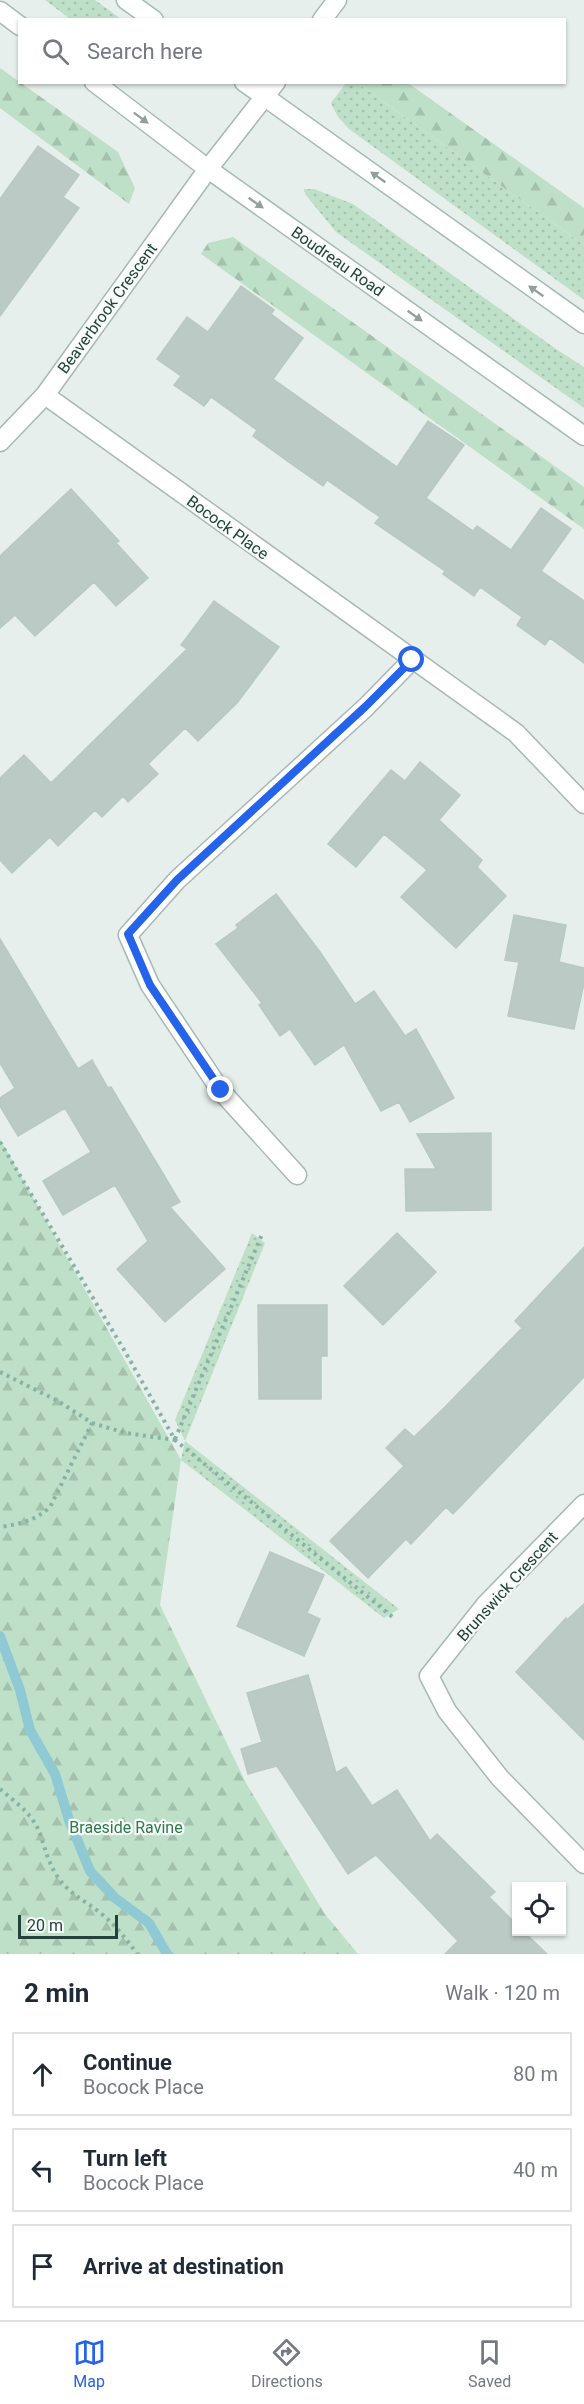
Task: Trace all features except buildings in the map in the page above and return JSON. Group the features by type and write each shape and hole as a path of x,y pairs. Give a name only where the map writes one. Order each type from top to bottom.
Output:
{"street":[{"path":"126,0 151,18"},
{"path":"324,18 337,0"},
{"path":"0,11 18,24"},
{"name":"Boudreau Road","path":"97,84 208,169 584,436"},
{"path":"250,84 270,90 584,324"},
{"name":"Beaverbrook Crescent","path":"0,442 45,395 208,169 270,90"},
{"name":"Bocock Place","path":"45,395 516,733 584,804"},
{"path":"297,1175 221,1090 150,985 128,934 177,880 366,706 412,660"},
{"name":"Brunswick Crescent","path":"584,1504 486,1605 429,1676 447,1711 500,1778 584,1864"}],"path":[{"path":"0,1142 175,1440 395,1619"},
{"path":"175,1440 263,1232"},
{"path":"0,1372 58,1401 92,1423 126,1433 175,1440"},
{"path":"0,1527 23,1523 40,1516 50,1507 92,1423"},
{"path":"0,1789 26,1811 37,1828 48,1858 60,1880 78,1899 103,1915 137,1954"}],"green space":[{"path":"45,0 95,0 120,18 69,18"},
{"path":"0,68 18,81 18,84 22,84 118,152 135,188 129,204 0,108"},
{"path":"345,84 358,84 584,245 584,300 349,129 338,117 331,103"},
{"path":"358,84 409,84 584,208 584,245"},
{"path":"304,189 314,189 353,204 584,367 584,408 336,232 305,194"},
{"path":"233,237 584,487 584,529 201,254 208,243"},
{"name":"Braeside Ravine","path":"0,1139 181,1460 160,1605 246,1783 324,1913 358,1954 0,1954"},
{"path":"252,1233 265,1243 185,1441 175,1420"},
{"path":"185,1441 399,1609 384,1618 181,1460"}],"waterway":[{"path":"0,1636 20,1690 30,1730 55,1774 69,1820 90,1871 115,1898 149,1923 167,1954"}],"route":[{"path":"221,1090 150,985 128,934 177,880 366,706 412,660"}]}
